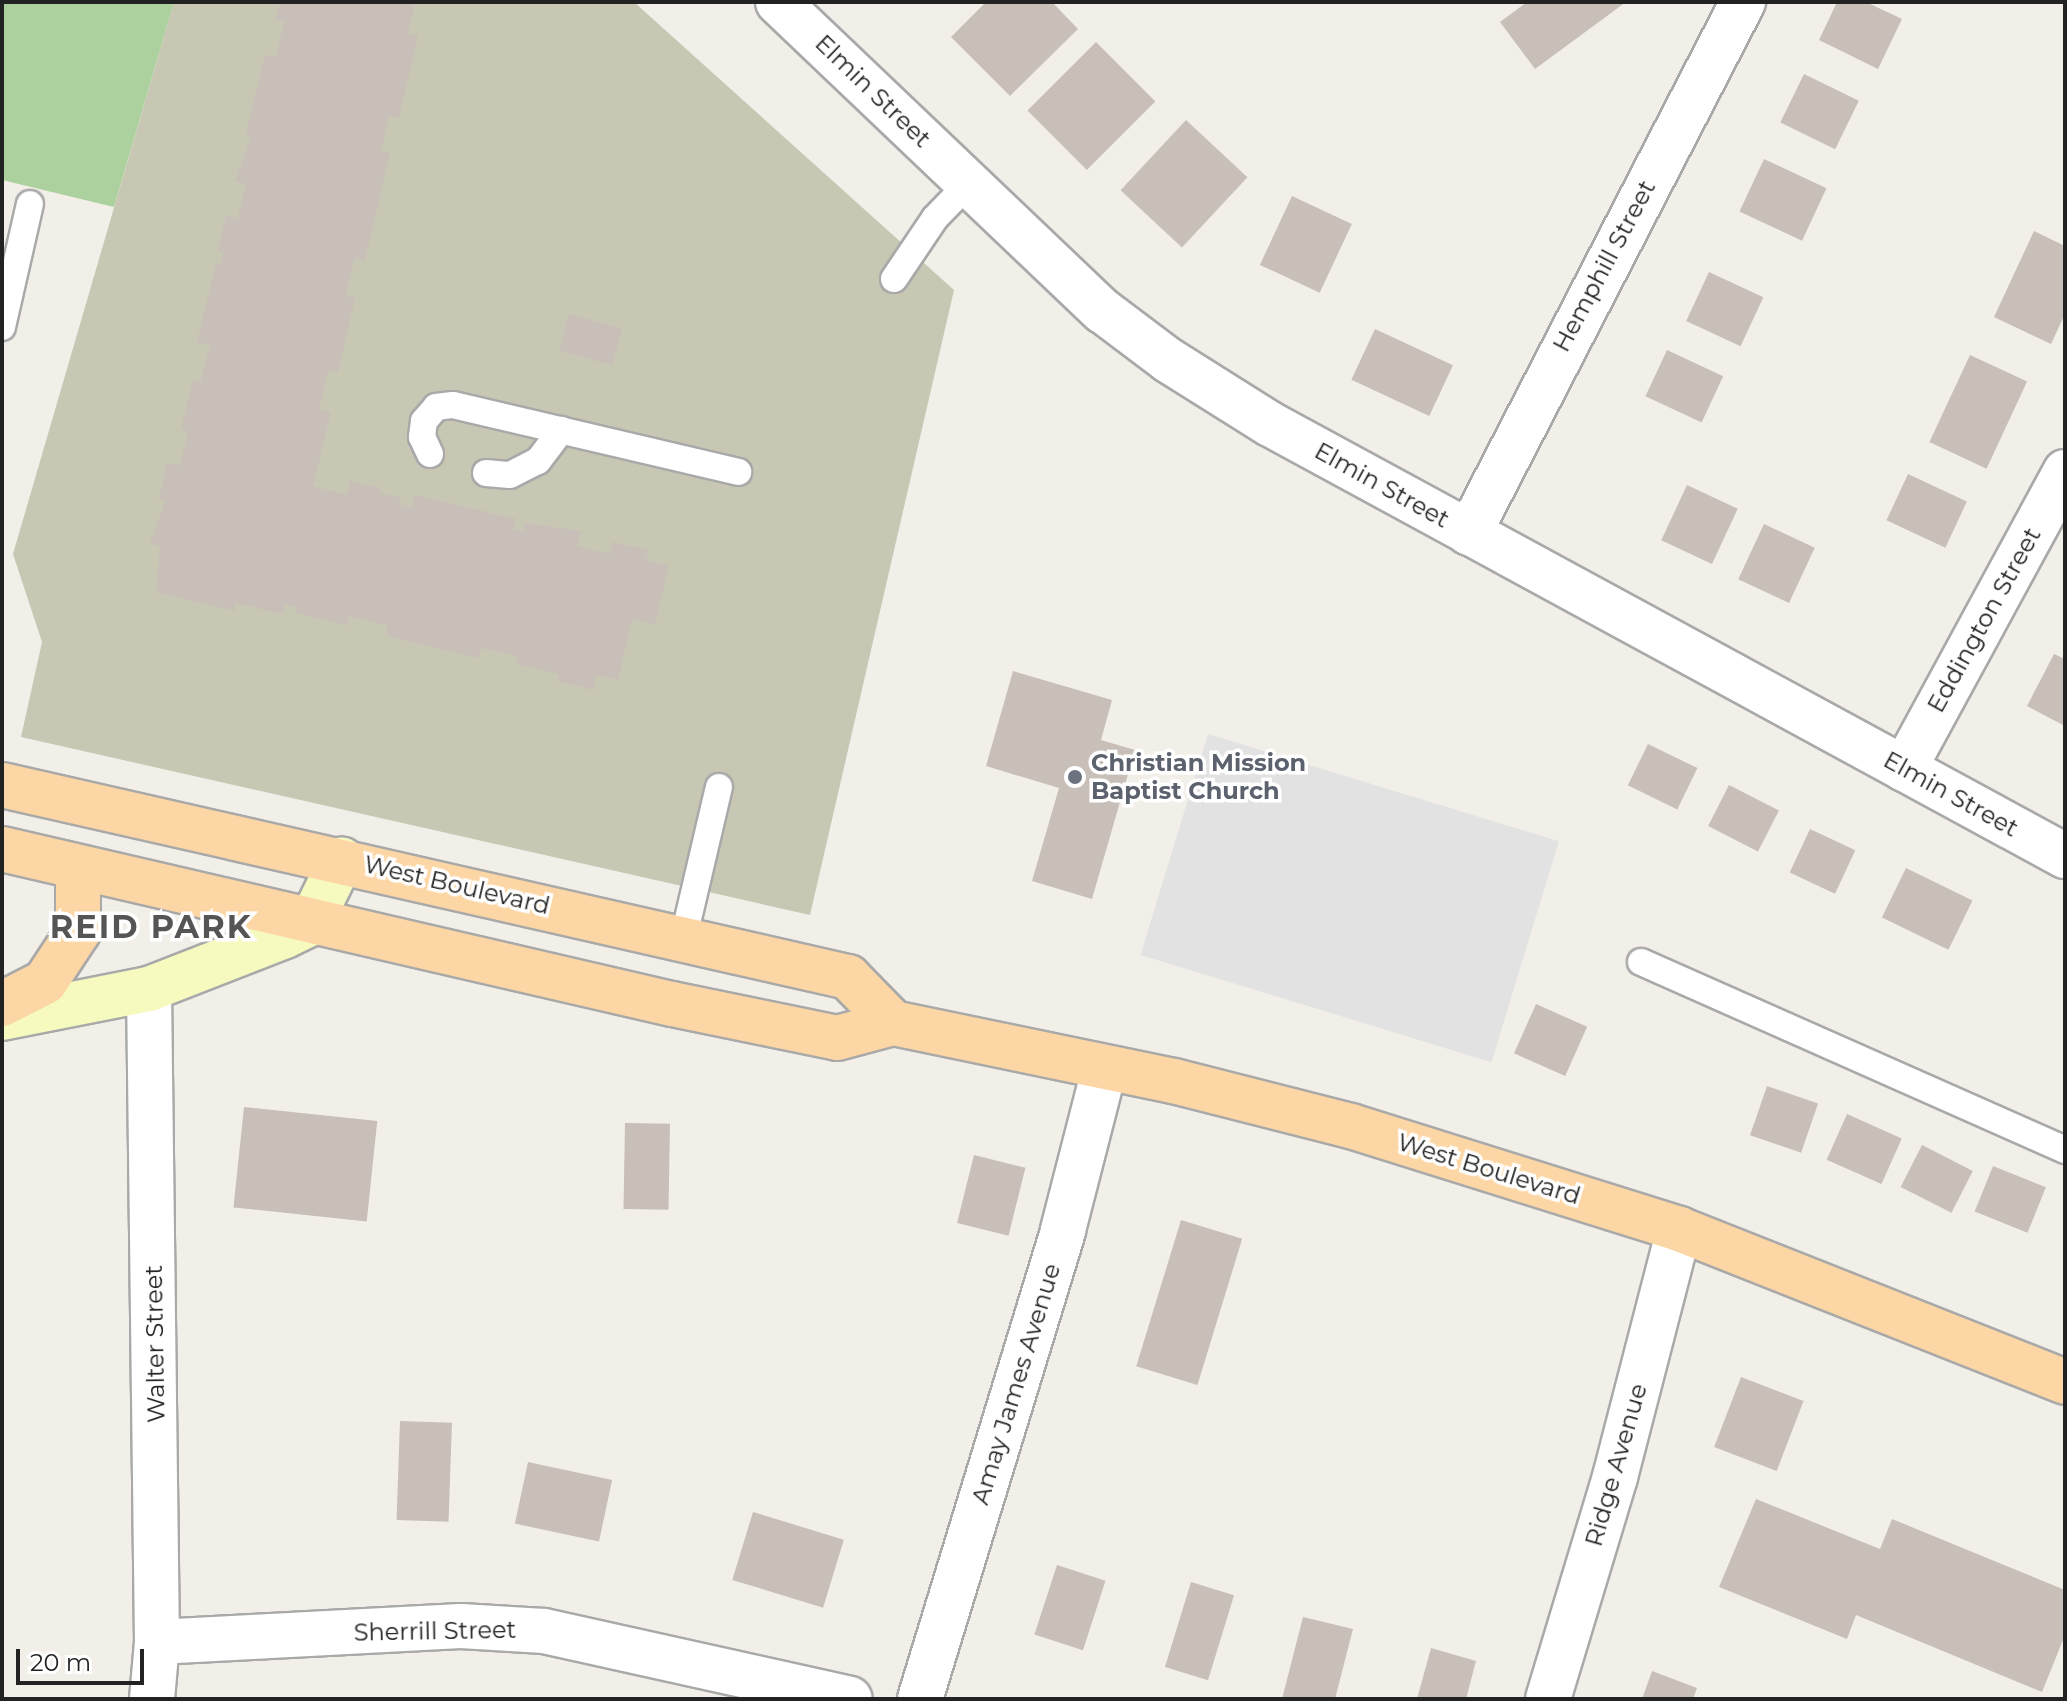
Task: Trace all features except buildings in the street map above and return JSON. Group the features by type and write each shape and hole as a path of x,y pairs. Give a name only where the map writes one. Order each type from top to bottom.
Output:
{"main road":[{"name":"West Boulevard","path":"2,785 684,936 848,977 893,1023"},
{"name":"West Boulevard","path":"2,849 310,924 837,1038 893,1023 1105,1067 1365,1130 1679,1229 2065,1382"},
{"path":"2,1004 45,982 78,932 78,868"}],"street":[{"name":"Elmin Street","path":"778,2 1103,311 1168,360 1270,424 2065,856"},
{"name":"Hemphill Street","path":"1469,533 1743,2"},
{"name":"Eddington Street","path":"1904,769 2065,472"},
{"path":"2,1018 149,989 310,924 342,859"},
{"name":"Walter Street","path":"149,989 157,1642 152,1699"},
{"name":"Amay James Avenue","path":"920,1699 1063,1230 1105,1067"},
{"name":"Ridge Avenue","path":"1548,1699 1615,1477 1679,1229"},
{"name":"Sherrill Street","path":"157,1642 461,1626 544,1631 850,1699"}],"lane":[{"path":"894,279 935,218 969,183"},
{"path":"2,327 30,204"},
{"path":"430,454 422,437 424,421 436,407 453,405 738,472"},
{"path":"486,473 510,475 538,461 561,430"},
{"path":"684,936 719,787"},
{"path":"1641,962 2065,1150"}],"shaded area":[{"path":"174,2 634,2 954,290 810,915 21,737 42,642 13,554"},
{"path":"1208,734 1559,841 1491,1062 1140,955"}],"green space":[{"path":"2,2 174,2 114,207 2,180"}],"place":[{"name":"Christian Mission Baptist Church","path":"1075,777"}],"district":[{"name":"REID PARK","path":"151,927"}]}
